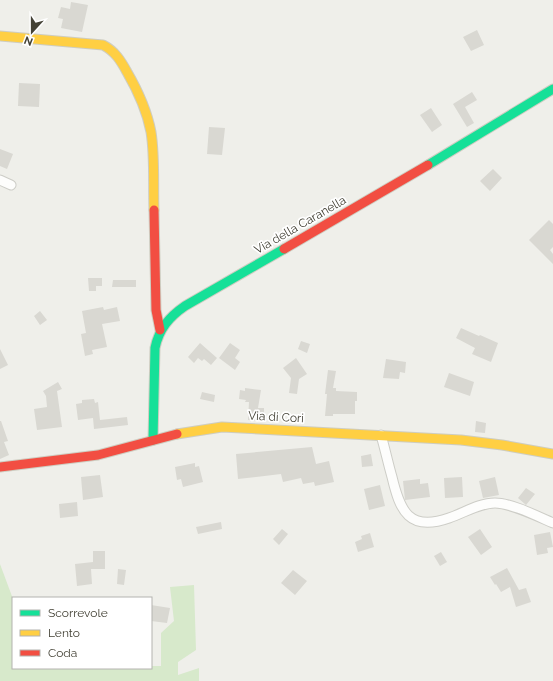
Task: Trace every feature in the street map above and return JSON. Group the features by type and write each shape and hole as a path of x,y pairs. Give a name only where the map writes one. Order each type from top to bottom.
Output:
{"main road":[{"path":"0,36 103,45 116,54 136,87 147,115 152,142 156,310 160,330"},
{"name":"Via della Caranella","path":"153,440 154,353 160,330 171,317 185,306 468,141 553,89"},
{"name":"Via di Cori","path":"0,467 98,455 122,450 153,440 193,431 222,427 473,441 553,454"}],"street":[{"path":"0,180 11,185"},
{"path":"381,435 398,502 405,512 416,521 426,523 438,522 482,505 495,503 508,505 553,523"}],"green space":[{"path":"0,564 12,597 12,669 152,669 152,666 161,666 161,633 174,621 170,587 194,585 196,650 178,662 178,675 199,668 199,681 0,681"}],"building":[{"path":"71,2 88,5 82,32 61,28 63,19 58,18 61,7 70,9"},
{"path":"477,30 484,45 471,51 463,37"},
{"path":"19,83 40,84 39,107 18,106"},
{"path":"472,92 477,100 465,107 474,123 467,127 453,104"},
{"path":"431,108 442,125 432,132 420,115"},
{"path":"209,127 225,128 222,155 207,154"},
{"path":"0,149 13,154 7,169 0,166"},
{"path":"493,169 502,178 490,191 480,181"},
{"path":"549,220 553,224 553,247 550,250 553,254 553,264 529,240"},
{"path":"88,278 102,278 102,286 96,286 96,291 89,291"},
{"path":"113,280 136,280 136,287 112,287"},
{"path":"103,307 104,310 117,307 120,321 102,324 107,347 92,350 93,354 85,356 81,334 86,333 82,311"},
{"path":"40,311 47,320 40,325 34,316"},
{"path":"461,328 498,343 491,362 472,354 475,348 456,338"},
{"path":"301,341 310,344 307,353 298,349"},
{"path":"200,343 217,358 211,365 204,359 202,361 198,358 194,363 188,357"},
{"path":"230,343 240,350 235,358 240,362 235,370 219,358"},
{"path":"0,349 8,365 0,369"},
{"path":"296,358 307,374 299,379 297,394 289,393 291,378 283,368"},
{"path":"386,359 406,362 405,373 400,372 399,379 383,378"},
{"path":"328,370 336,371 333,388 336,388 336,391 357,392 355,414 333,414 333,416 325,416 327,394 325,394"},
{"path":"449,373 474,382 470,396 444,387"},
{"path":"58,382 62,389 57,391 62,427 37,430 34,409 47,407 46,396 43,391"},
{"path":"245,388 261,390 258,408 264,408 264,421 248,420 249,402 239,399 240,390 245,391"},
{"path":"202,392 215,395 214,402 200,399"},
{"path":"94,399 95,403 98,402 100,420 127,417 128,425 94,429 93,418 78,420 76,404 82,403 82,400"},
{"path":"0,421 8,441 4,442 9,455 0,459"},
{"path":"476,421 486,423 485,433 475,432"},
{"path":"312,447 316,464 329,461 334,482 315,486 314,482 303,484 301,478 283,482 281,474 238,479 236,454"},
{"path":"371,454 373,466 362,467 361,456"},
{"path":"195,463 195,467 199,466 203,482 183,487 181,479 177,480 175,467"},
{"path":"100,475 103,497 83,500 81,477"},
{"path":"462,477 463,497 445,498 444,478"},
{"path":"495,477 499,495 483,498 479,481"},
{"path":"420,479 420,484 428,483 430,497 405,500 403,481"},
{"path":"380,485 385,506 369,510 364,489"},
{"path":"526,488 535,494 526,505 518,498"},
{"path":"77,502 78,516 60,518 59,504"},
{"path":"221,522 222,529 198,534 196,527"},
{"path":"282,529 288,534 279,545 273,539"},
{"path":"480,529 492,547 481,555 468,537"},
{"path":"550,532 553,547 547,548 548,553 537,555 534,535"},
{"path":"370,533 374,547 358,552 355,542 362,539 361,536"},
{"path":"93,551 105,551 105,569 91,569 92,584 77,586 75,564 93,562"},
{"path":"441,552 447,562 440,566 434,556"},
{"path":"507,568 519,590 526,588 531,602 516,607 510,587 501,592 496,584 495,585 490,577"},
{"path":"118,569 126,570 124,585 117,584"},
{"path":"293,570 307,581 295,595 281,583"},
{"path":"152,605 170,608 167,623 152,621"}],"traffic: fast":[{"path":"428,165 553,89"},
{"path":"153,440 155,348 162,329 170,319 185,306 284,249"}],"traffic: slow":[{"path":"0,36 103,45 111,50 125,68 145,109 151,132 153,151 154,210"},
{"path":"177,434 222,427 461,440 502,445 553,454"}],"traffic: jam":[{"path":"284,249 428,165"},
{"path":"154,210 156,310 160,330"},
{"path":"0,467 98,455 177,434"}]}
